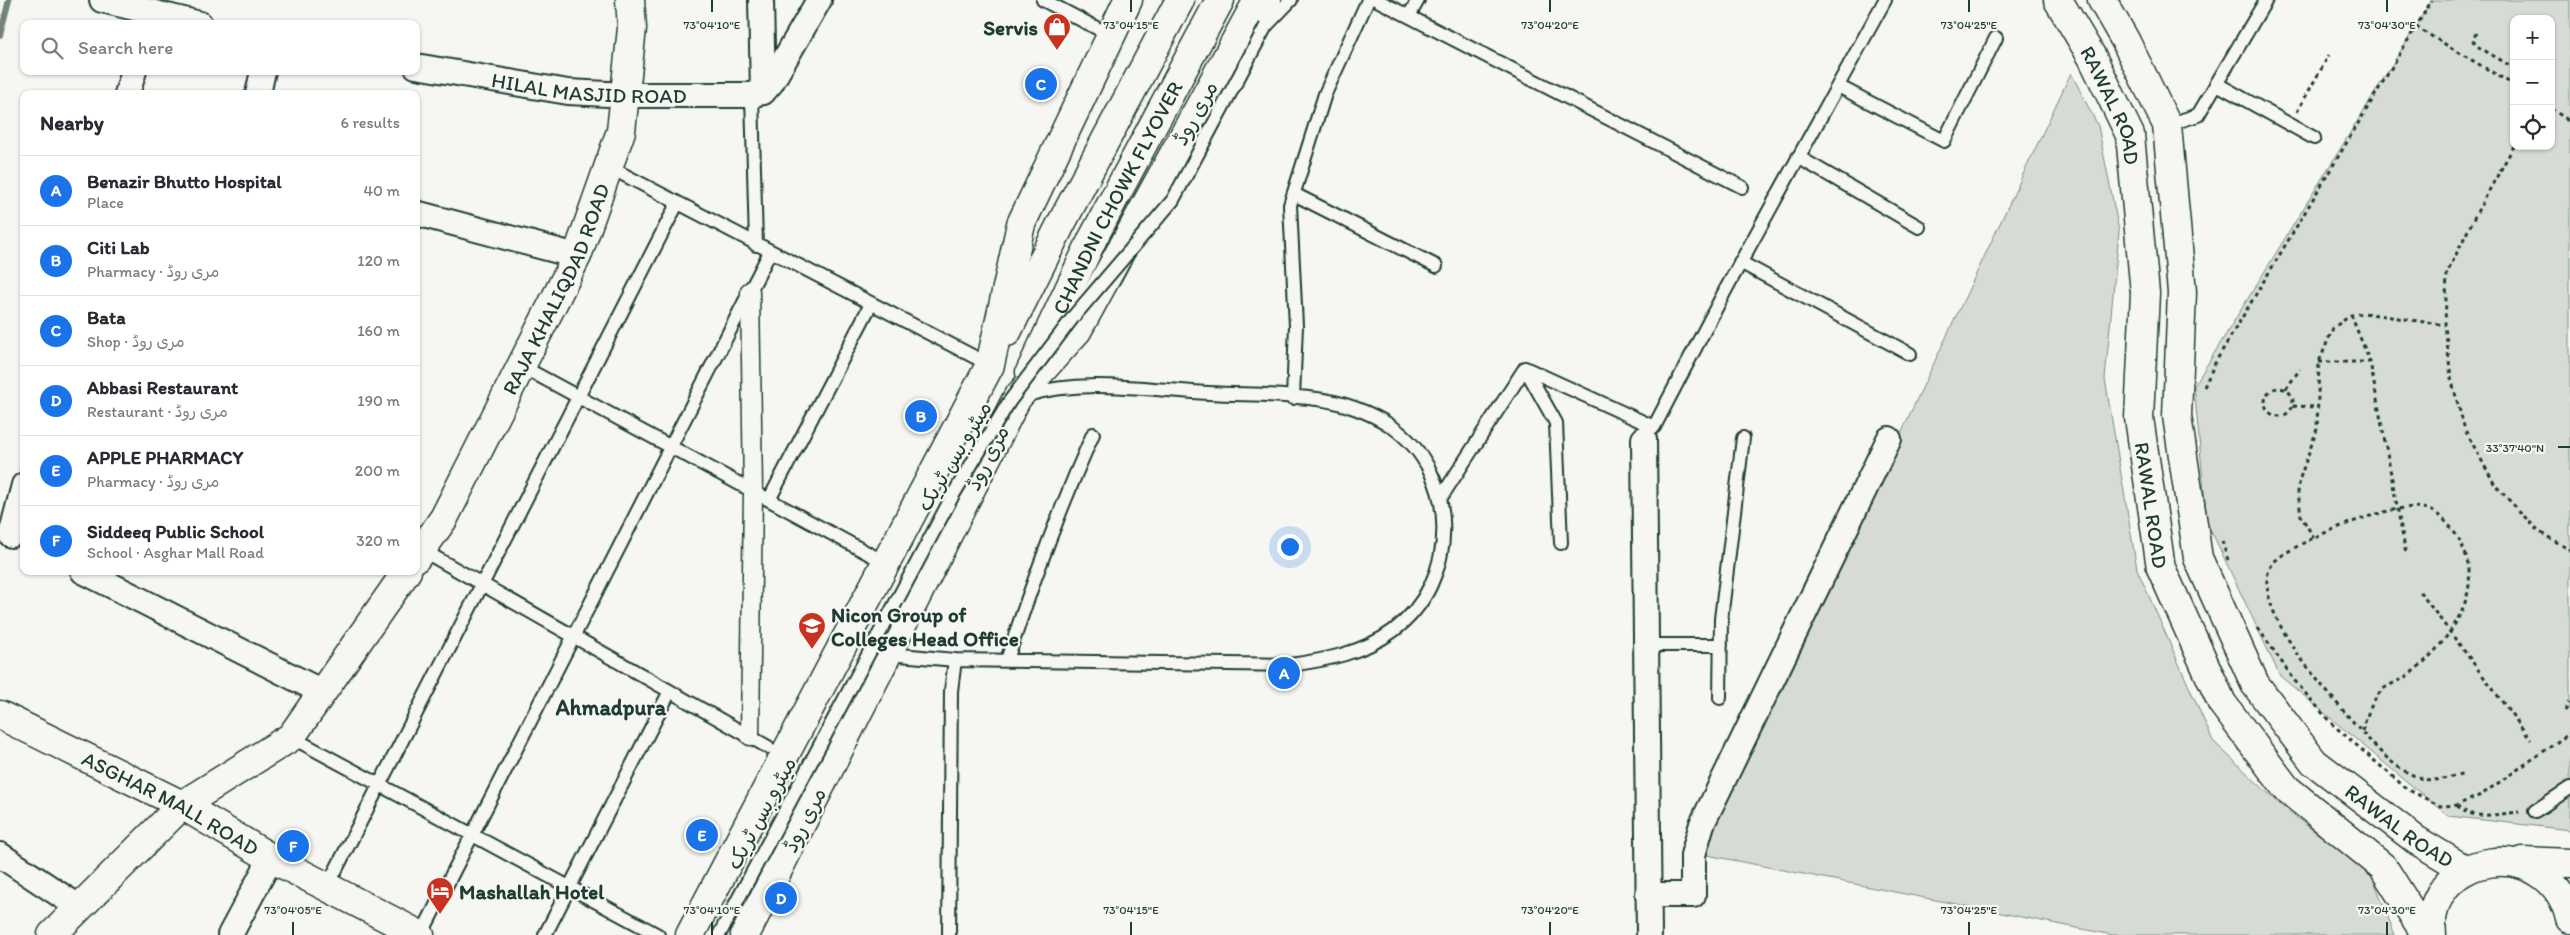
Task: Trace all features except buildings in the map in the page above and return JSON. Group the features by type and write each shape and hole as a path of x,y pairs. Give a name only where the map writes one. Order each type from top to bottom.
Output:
{"main road":[{"name":"RAJA KHALIQDAD ROAD","path":"420,550 444,518 577,256 621,131 627,95 632,28 630,0"},
{"name":"مری روڈ","path":"690,935 990,365 1021,224 1128,0"},
{"name":"CHANDNI CHOWK FLYOVER","path":"990,365 1061,224 1180,0"},
{"name":"CHANDNI CHOWK FLYOVER","path":"1017,398 1093,238 1220,0"},
{"name":"مری روڈ","path":"745,935 1017,398 1078,331 1258,0"},
{"name":"RAWAL ROAD","path":"2058,0 2092,58 2130,135 2145,293 2139,418 2161,568 2222,703 2286,788 2383,867 2426,935"},
{"name":"RAWAL ROAD","path":"2102,0 2125,40 2167,125 2182,292 2177,416 2198,558 2255,684 2314,762 2416,840 2466,870"},
{"name":"RAJA KHALIQDAD ROAD","path":"52,935 182,805 291,737 403,575"},
{"name":"ASGHAR MALL ROAD","path":"0,715 182,805 271,858 420,935"},
{"path":"2499,860 2517,862 2534,868 2548,878 2559,891 2568,907 2570,918"},
{"path":"2432,935 2434,910 2440,894 2466,870 2482,863 2499,860 2570,863"}],"street":[{"path":"102,0 184,20"},
{"path":"757,94 761,0"},
{"path":"757,94 771,83 819,0"},
{"name":"HILAL MASJID ROAD","path":"420,67 568,92 627,95 757,94"},
{"path":"128,90 133,75"},
{"path":"259,90 262,75"},
{"path":"420,216 577,256"},
{"path":"750,292 753,491 750,736"},
{"path":"1644,439 1648,895 1650,935"},
{"path":"1648,895 1693,895 1693,855 1702,824 1889,439"},
{"path":"11,535 20,500"},
{"path":"91,575 322,692"},
{"path":"0,855 80,908"},
{"path":"230,935 271,858"}],"lane":[{"path":"1042,0 1110,35"},
{"name":"میٹرو بس ٹریک","path":"719,935 953,494 1015,394 1074,316 1173,200 1266,26 1275,0"},
{"name":"میٹرو بس ٹریک","path":"1266,26 1291,0"},
{"path":"1293,398 1296,326 1290,205 1325,94 1368,0"},
{"path":"1377,0 1742,187"},
{"path":"1409,16 1418,0"},
{"path":"1525,368 1654,427 1740,262 1885,0"},
{"path":"2167,125 2198,115 2266,0"},
{"path":"1838,86 1944,141 1996,38"},
{"path":"2217,84 2314,138"},
{"path":"756,245 757,94"},
{"path":"1798,157 1919,227"},
{"path":"609,168 990,365"},
{"path":"1294,194 1436,266"},
{"path":"327,887 677,204"},
{"path":"420,935 770,252"},
{"path":"1740,262 1910,354"},
{"path":"769,500 872,304"},
{"path":"521,366 875,557"},
{"path":"1440,499 1525,368"},
{"path":"1525,368 1556,423 1561,543"},
{"path":"889,654 955,660 1290,665 1319,661 1373,644 1409,618 1433,582 1444,542 1444,517 1437,487 1418,452 1392,427 1367,413 1318,399 1089,386 1053,388 1017,398"},
{"path":"1007,660 1031,586 1059,512 1093,434"},
{"path":"1720,698 1721,619 1744,438"},
{"path":"420,559 482,585 768,747"},
{"path":"1646,644 1720,644"},
{"path":"949,935 951,691 955,660"},
{"path":"545,935 670,691"},
{"path":"291,737 658,935"},
{"path":"2535,811 2570,788"}],"path":[{"path":"2202,395 2203,388 2216,362 2432,0"},
{"path":"2416,27 2510,83"},
{"path":"2476,33 2473,40 2477,46 2510,66"},
{"path":"2290,125 2329,55"},
{"path":"2555,112 2570,121"},
{"path":"2512,150 2447,273 2445,325 2451,378 2465,430 2496,486 2538,530 2570,550"},
{"path":"2314,538 2301,516 2298,492 2300,478 2318,429 2319,362 2334,328 2351,315 2364,313 2445,325"},
{"path":"2351,315 2370,362 2396,509 2406,554"},
{"path":"2319,362 2370,362"},
{"path":"2286,389 2300,369"},
{"path":"2293,406 2291,394 2286,389 2280,387 2269,391 2264,403 2267,409 2277,416 2284,415 2293,406 2318,407"},
{"path":"2362,731 2371,705 2383,689 2418,668 2450,630 2466,597 2470,576 2465,550 2453,529 2439,515 2423,508 2396,509 2360,519 2314,538 2274,562 2268,571 2268,593 2288,640 2362,731 2385,756 2405,771 2425,779 2441,779 2462,775"},
{"path":"2220,534 2231,569"},
{"path":"2420,592 2531,740"},
{"path":"2254,619 2295,681 2331,723 2407,790 2440,806 2458,805 2481,795 2570,733"},
{"path":"2565,711 2570,702"},
{"path":"2458,805 2462,812 2472,815 2535,811"}],"shaded area":[{"path":"2432,0 2570,0 2570,830 2448,816 2280,676 2207,522 2194,386"},
{"path":"2071,73 2098,126 2119,231 2105,379 2137,569 2213,741 2287,811 2371,873 2395,935 2113,935 1702,854"}],"waterway":[{"path":"0,35 9,0"}],"place":[{"name":"Servis","path":"1057,51"},
{"name":"Bata","path":"1041,84"},
{"name":"Citi Lab","path":"921,416"},
{"name":"Nicon Group of Colleges Head Office","path":"812,650"},
{"name":"Benazir Bhutto Hospital","path":"1284,673"},
{"name":"APPLE PHARMACY","path":"702,835"},
{"name":"Siddeeq Public School","path":"293,846"},
{"name":"Abbasi Restaurant","path":"781,898"},
{"name":"Mashallah Hotel","path":"440,915"}],"district":[{"name":"Ahmadpura","path":"611,707"}]}
